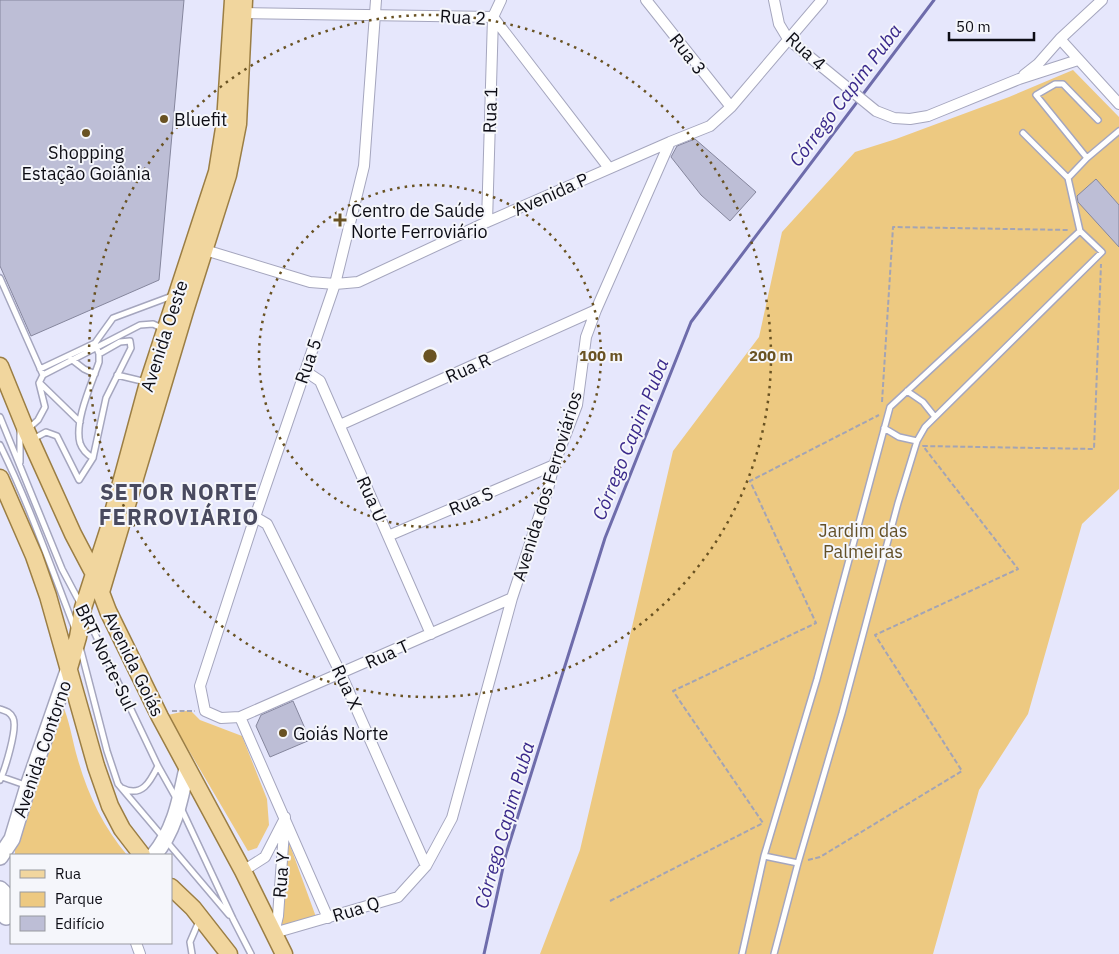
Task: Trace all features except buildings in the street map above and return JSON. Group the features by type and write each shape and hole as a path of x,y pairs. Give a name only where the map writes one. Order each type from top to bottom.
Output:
{"main road":[{"name":"Avenida Oeste","path":"69,668 78,637 83,608 108,531 148,383 217,172 222,150 230,64 232,0"},
{"name":"Avenida Oeste","path":"101,592 234,152 239,115 244,6"},
{"name":"Avenida Goiás","path":"0,366 72,534 94,574 157,711 243,871 284,954"},
{"path":"0,478 34,556 48,596 96,766 110,806 122,829 141,854"},
{"path":"72,534 86,538 95,537 108,531"},
{"name":"Avenida Contorno","path":"0,857 12,839 28,786 69,668"},
{"path":"155,854 165,841 179,804 187,768"},
{"path":"12,839 13,854"},
{"path":"172,887 229,954"},
{"path":"0,889 6,897 8,905 6,917"}],"street":[{"name":"Rua 5","path":"205,712 200,686 255,517 335,284 364,166 376,0"},
{"name":"Rua 1","path":"487,222 493,17 502,0"},
{"name":"Rua 3","path":"646,0 731,107"},
{"name":"Rua 4","path":"774,0 779,24 788,39 876,111 894,118 910,119 928,116 1019,79"},
{"path":"670,142 710,126 731,107 822,0"},
{"path":"1019,79 1038,64 1060,39 1102,0"},
{"name":"Rua 2","path":"244,6 375,14 493,17 609,168"},
{"path":"1060,39 1119,104"},
{"path":"1019,79 1078,60"},
{"name":"Avenida P","path":"205,250 310,282 335,284 358,282 487,222 670,142"},
{"name":"Avenida dos Ferroviários","path":"426,866 452,818 512,598 548,490 554,465 576,405 586,337 670,142"},
{"name":"Rua R","path":"340,425 596,310"},
{"name":"Rua U","path":"305,371 320,380 431,634"},
{"name":"Rua S","path":"388,536 554,465"},
{"name":"Rua X","path":"255,517 267,524 341,674 426,866"},
{"name":"Rua T","path":"205,712 221,718 240,717 512,598"},
{"name":"Rua Y","path":"240,717 328,918"},
{"name":"Rua Y","path":"243,871 265,857 285,817"},
{"name":"Rua Y","path":"274,933 278,916 285,817"},
{"name":"Rua Q","path":"274,933 398,897 426,866"}],"lane":[{"path":"1087,158 1036,95 1055,84 1064,84 1098,120"},
{"path":"1068,178 1087,158 1119,131"},
{"path":"774,954 917,440 935,417 1102,252 1080,230 1068,178 1023,133"},
{"path":"742,954 764,856 817,679 890,407 1080,230"},
{"path":"0,278 43,375"},
{"path":"96,345 113,318 178,293"},
{"path":"20,465 26,429 38,420 45,408 40,383 43,375 96,345 145,323 153,324 165,330"},
{"path":"26,429 46,432 56,436 79,480 93,458 106,398 132,348 130,341 120,342 99,354"},
{"path":"93,458 80,445 80,422 99,362 96,345"},
{"path":"40,369 71,358"},
{"path":"71,358 84,369 95,374"},
{"path":"117,375 148,383"},
{"path":"40,383 80,422"},
{"path":"907,391 923,402 935,417"},
{"name":"BRT Norte-Sul","path":"0,417 62,569 83,608 158,766 179,804 233,919"},
{"path":"884,428 899,437 917,440"},
{"name":"BRT Norte-Sul","path":"1,448 50,562 78,637 107,751 118,784 233,919"},
{"path":"0,709 8,712 13,719 15,728 1,778 28,786"},
{"path":"118,784 130,791 145,787 151,781 158,766"},
{"path":"764,856 798,863"},
{"path":"192,954 190,942 200,918"},
{"path":"233,919 251,954"}],"path":[{"path":"882,403 893,227 1080,230"},
{"path":"798,863 820,857 962,771 875,635 1018,569 923,446 1094,449 1102,252"},
{"path":"610,901 763,823 673,691 816,623 750,481 882,413"},
{"path":"157,711 205,712"}],"green space":[{"name":"Jardim das Palmeiras","path":"1073,70 1119,117 1119,489 1082,524 1028,714 979,790 933,954 540,954 580,850 673,451 759,337 782,232 855,152 896,139 1009,97"},
{"path":"61,701 67,716 82,773 92,798 111,834 126,854 15,854 15,846"},
{"path":"190,710 200,720 242,736 267,799 269,825 257,848 248,851 168,715"},
{"path":"287,837 316,917 280,928"}],"waterway":[{"name":"Córrego Capim Puba","path":"484,954 506,854 605,538 691,322 934,0"}],"place":[{"name":"Bluefit","path":"164,119"},
{"name":"Shopping Estação Goiânia","path":"86,133"},
{"name":"Centro de Saúde Norte Ferroviário","path":"340,220"},
{"name":"Goiás Norte","path":"283,733"}],"district":[{"name":"SETOR NORTE FERROVIÁRIO","path":"179,504"}]}
